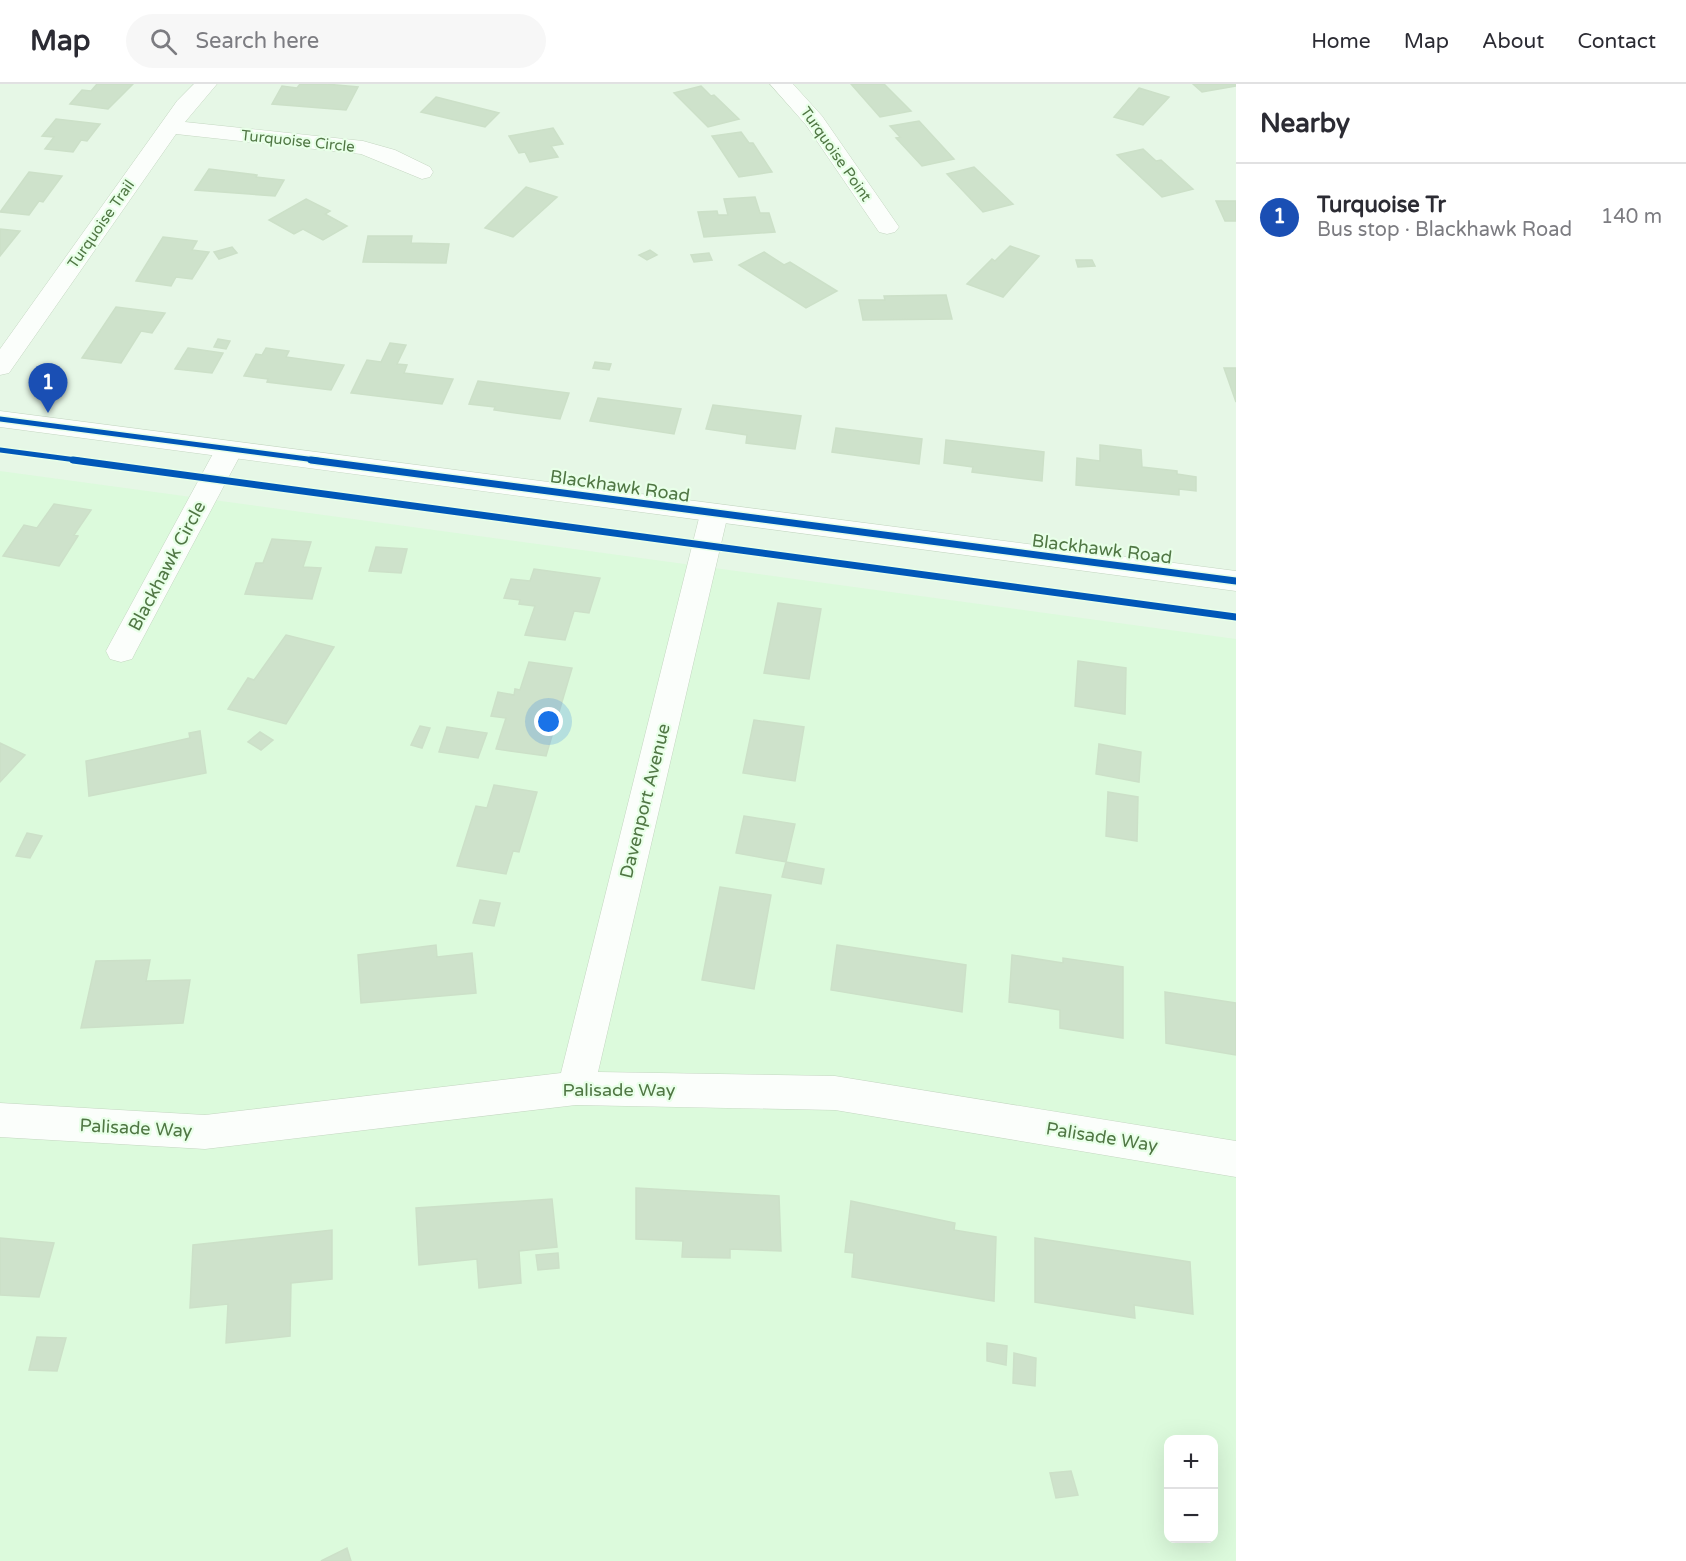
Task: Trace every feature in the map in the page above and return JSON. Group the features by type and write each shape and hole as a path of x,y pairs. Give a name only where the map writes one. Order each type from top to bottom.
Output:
{"street":[{"name":"Turquoise Trail","path":"0,367 170,127 206,84"},
{"name":"Turquoise Point","path":"781,84 814,121 887,227"},
{"name":"Turquoise Circle","path":"170,127 363,148 387,155 422,172"},
{"name":"Blackhawk Road","path":"0,419 1236,581"},
{"name":"Blackhawk Circle","path":"121,651 229,450"},
{"name":"Davenport Avenue","path":"576,1088 714,514"},
{"name":"Palisade Way","path":"0,1120 205,1132 576,1088 835,1093 1236,1159"}],"shaded area":[{"path":"0,471 1236,639 1236,1561 0,1561"}],"building":[{"path":"97,84 133,84 108,109 70,104 82,90 91,91"},
{"path":"300,84 358,87 346,110 272,104 282,86 297,88"},
{"path":"851,84 884,84 911,111 880,117"},
{"path":"1193,84 1236,84 1236,86 1202,92"},
{"path":"701,86 739,119 708,127 674,93"},
{"path":"1139,88 1169,97 1143,125 1114,117"},
{"path":"436,97 499,113 485,127 421,112"},
{"path":"56,119 100,124 87,141 81,140 73,152 45,149 54,137 42,136"},
{"path":"919,121 954,159 922,166 896,138 900,137 890,126"},
{"path":"553,128 563,144 551,146 558,157 530,162 525,152 519,153 509,136"},
{"path":"741,132 749,143 753,143 772,172 739,177 712,136"},
{"path":"1143,149 1156,161 1161,160 1193,189 1162,197 1117,155"},
{"path":"974,167 1013,204 983,212 947,174"},
{"path":"209,169 284,180 275,196 195,190"},
{"path":"29,172 62,176 43,202 39,201 29,215 0,212"},
{"path":"526,187 557,197 513,237 485,228"},
{"path":"755,197 760,213 769,213 775,232 704,237 698,212 717,211 718,215 728,215 724,199"},
{"path":"306,199 330,211 325,214 347,226 323,240 303,229 294,234 269,220"},
{"path":"1216,201 1236,201 1236,221 1225,221"},
{"path":"0,229 20,231 0,256"},
{"path":"368,236 412,236 411,243 449,244 446,263 363,262"},
{"path":"163,237 197,241 192,250 209,252 192,279 176,277 171,286 136,281"},
{"path":"1010,246 1039,256 1003,297 967,284 992,259 995,261"},
{"path":"232,247 237,253 219,259 214,252"},
{"path":"650,250 657,255 647,260 639,255"},
{"path":"764,252 784,265 790,262 837,291 806,308 739,265"},
{"path":"709,253 712,260 694,262 691,255"},
{"path":"1076,260 1092,260 1095,266 1078,267"},
{"path":"946,295 952,319 863,320 859,300 885,300 884,296"},
{"path":"116,307 165,313 152,333 141,331 121,363 82,358"},
{"path":"218,339 230,341 226,349 214,347"},
{"path":"390,343 406,345 397,364 407,365 404,373 453,379 442,404 351,393 367,360 381,362"},
{"path":"188,348 223,353 212,373 175,369"},
{"path":"266,348 289,351 286,357 344,365 331,390 267,382 268,379 244,376 256,354 262,355"},
{"path":"595,362 611,364 609,370 593,368"},
{"path":"1224,368 1236,368 1236,402"},
{"path":"478,381 569,393 560,419 494,410 495,407 469,404"},
{"path":"598,398 681,409 674,434 590,421"},
{"path":"713,405 801,416 795,449 746,443 747,435 706,429"},
{"path":"836,428 922,439 919,464 832,452"},
{"path":"946,440 1044,452 1042,481 972,472 973,467 944,463"},
{"path":"1100,445 1141,450 1142,467 1177,471 1177,474 1196,477 1196,491 1179,489 1179,495 1076,485 1077,458 1100,461"},
{"path":"54,504 91,510 74,535 78,536 59,566 3,556 24,525 37,528"},
{"path":"272,539 311,542 303,567 321,568 312,599 245,594 256,563 263,563"},
{"path":"376,547 407,549 401,573 369,571"},
{"path":"534,569 600,578 589,613 574,611 565,640 525,635 535,606 519,604 520,600 504,598 511,579 530,581"},
{"path":"778,603 821,609 809,679 764,673"},
{"path":"286,635 334,647 286,724 228,709 248,678 254,680"},
{"path":"1078,661 1126,668 1125,714 1075,706"},
{"path":"529,662 572,668 546,756 496,749 506,718 491,716 498,692 514,695 515,689 520,690"},
{"path":"754,720 804,727 795,781 743,773"},
{"path":"420,726 430,728 422,748 411,745"},
{"path":"447,727 487,733 478,758 439,752"},
{"path":"200,731 206,773 89,796 86,761 190,738 189,733"},
{"path":"260,732 273,740 261,750 248,742"},
{"path":"0,743 25,755 0,782"},
{"path":"1099,744 1141,752 1139,782 1096,774"},
{"path":"494,785 537,792 519,852 513,851 506,874 457,866 476,806 487,808"},
{"path":"1108,792 1138,797 1137,841 1106,836"},
{"path":"744,816 795,824 786,862 736,853"},
{"path":"27,833 42,836 30,858 16,856"},
{"path":"786,862 824,869 821,884 782,877"},
{"path":"720,887 771,895 754,989 702,980"},
{"path":"480,900 500,903 494,926 473,923"},
{"path":"436,945 437,957 472,953 476,993 361,1003 358,955"},
{"path":"837,945 966,965 962,1012 831,990"},
{"path":"1012,955 1063,963 1063,958 1123,967 1123,1038 1060,1028 1060,1010 1009,1002"},
{"path":"150,960 146,981 190,980 183,1023 81,1028 96,961"},
{"path":"1165,992 1236,1003 1236,1055 1166,1043"},
{"path":"636,1188 779,1196 781,1251 730,1249 730,1258 682,1257 683,1241 636,1239"},
{"path":"552,1199 557,1247 519,1251 521,1283 479,1288 477,1259 419,1265 416,1208"},
{"path":"851,1201 955,1223 954,1230 996,1237 994,1301 852,1277 854,1253 845,1252"},
{"path":"332,1230 332,1279 291,1283 290,1336 226,1343 228,1304 190,1308 193,1245"},
{"path":"0,1238 54,1243 39,1297 0,1295"},
{"path":"1035,1238 1190,1262 1193,1314 1134,1305 1135,1318 1035,1302"},
{"path":"558,1253 559,1268 538,1270 536,1255"},
{"path":"37,1337 66,1338 57,1371 29,1370"},
{"path":"987,1343 1007,1346 1006,1365 987,1361"},
{"path":"1014,1353 1036,1358 1035,1386 1013,1383"},
{"path":"1071,1471 1078,1495 1056,1498 1050,1473"},
{"path":"347,1548 351,1561 321,1561"}],"cycle path":[{"path":"0,419 1236,581"},
{"path":"0,450 1236,617"}],"place":[{"name":"Turquoise Tr","path":"48,413"}]}
